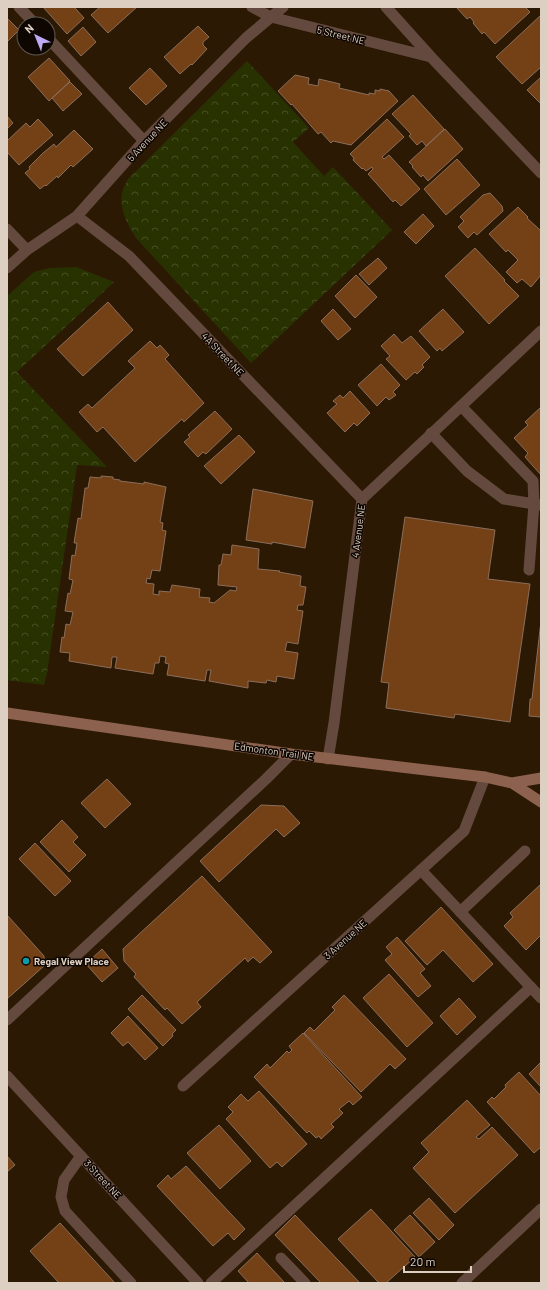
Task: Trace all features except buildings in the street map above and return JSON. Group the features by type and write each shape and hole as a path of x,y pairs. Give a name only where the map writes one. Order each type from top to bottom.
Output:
{"main road":[{"name":"Edmonton Trail NE","path":"7,713 291,754 485,777 512,783 541,778"},
{"path":"512,783 541,802"}],"street":[{"path":"19,7 27,16"},
{"name":"5 Street NE","path":"252,7 271,17 431,57"},
{"name":"5 Avenue NE","path":"7,268 27,250 77,216 144,141 246,38 283,7"},
{"path":"386,7 431,57 541,173"},
{"path":"56,47 144,141"},
{"name":"4A Street NE","path":"77,216 129,256 362,499"},
{"path":"7,229 27,250"},
{"name":"4 Avenue NE","path":"328,758 334,723 362,499 541,331"},
{"path":"461,406 532,481 538,505 529,570"},
{"path":"432,433 468,471 504,499 538,505"},
{"path":"7,1020 291,754"},
{"name":"3 Avenue NE","path":"183,1086 464,831 485,777"},
{"path":"460,912 525,851"},
{"path":"420,870 541,998"},
{"path":"212,1283 531,988"},
{"name":"3 Street NE","path":"7,1076 198,1283"},
{"path":"81,1156 64,1180 61,1197 65,1210 131,1283"},
{"path":"462,1283 541,1209"},
{"path":"281,1258 304,1283"}],"green space":[{"path":"247,61 309,128 293,142 324,176 333,167 392,230 251,363 136,238 125,217 121,199 122,191 128,179"},
{"path":"76,267 114,282 17,372 107,467 77,465 44,685 7,680 7,296 34,272 50,268"}],"place":[{"name":"Regal View Place","path":"26,961"}]}
